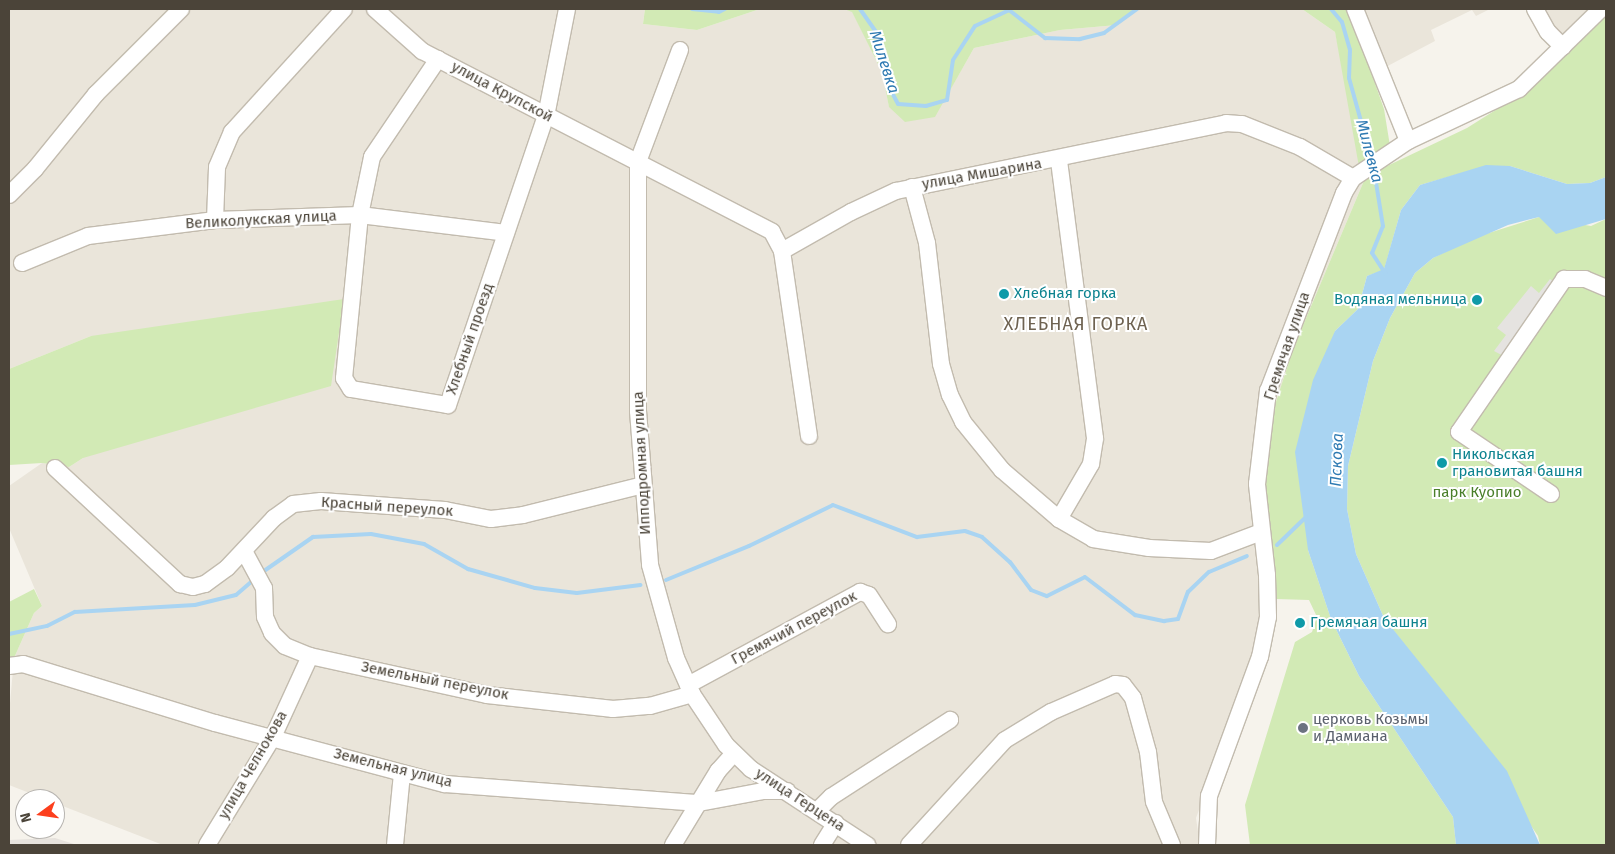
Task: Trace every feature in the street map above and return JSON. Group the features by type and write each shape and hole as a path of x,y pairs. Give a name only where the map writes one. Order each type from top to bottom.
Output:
{"street":[{"path":"9,194 35,169 96,94 181,9"},
{"path":"215,220 217,167 232,132 344,9"},
{"name":"улица Крупской","path":"375,9 422,51 638,162"},
{"name":"Хлебный проезд","path":"360,215 344,378 351,389 448,405 546,116 567,9"},
{"path":"1355,9 1401,146"},
{"path":"1535,9 1548,32 1563,46"},
{"name":"Гремячая улица","path":"1207,845 1209,796 1260,657 1268,616 1267,575 1257,484 1268,392 1344,193 1357,175 1401,146 1519,89 1601,9"},
{"name":"Ипподромная улица","path":"680,50 638,162 638,412 643,485 650,566 676,658 690,689 734,753"},
{"path":"360,215 372,157 438,59"},
{"name":"улица Мишарина","path":"782,251 851,212 912,187 1059,160 1196,129 1242,124 1300,146 1357,175"},
{"path":"1059,160 1095,438 1091,464 1059,520"},
{"path":"638,162 772,232 782,251 809,436"},
{"path":"912,187 927,243 942,364 950,394 963,422 980,447 1059,520 1092,540 1149,548 1211,551 1262,536"},
{"name":"Великолукская улица","path":"22,263 88,236 215,220 360,215 506,233"},
{"path":"1551,494 1459,432 1564,279 1585,279 1606,288"},
{"name":"Красный переулок","path":"56,468 180,584 193,587 205,584 244,551 274,518 293,504 321,501 445,510 491,519 523,516 643,485"},
{"name":"Земельный переулок","path":"244,551 264,588 265,617 272,634 285,646 310,656 487,695 612,709 650,706 690,689"},
{"name":"Гремячий переулок","path":"690,689 860,592 869,595 888,624"},
{"name":"улица Челнокова","path":"207,845 273,737 310,656"},
{"name":"Земельная улица","path":"9,666 23,664 207,721 273,737 402,773 464,786 699,803 764,791 787,791"},
{"path":"910,845 1005,740 1028,724 1088,693 1115,684 1123,685 1134,698 1148,752 1154,802 1172,845"},
{"path":"817,811 831,797 950,720"},
{"path":"674,845 699,803 734,753"},
{"name":"улица Герцена","path":"734,753 751,769 867,845"},
{"path":"395,845 402,773"},
{"path":"822,845 836,823"}],"shaded area":[{"path":"9,9 645,9 643,24 697,30 760,9 844,9 852,11 882,72 889,106 935,116 974,48 1060,30 1117,25 1137,9 1302,9 1335,32 1366,176 1293,349 1272,414 1264,491 1276,599 1196,818 1200,845 163,845 65,807 65,789 19,789 9,785 9,715 14,658 34,613 42,606 9,528 9,486 42,463 69,467 83,458 91,336 9,369"},
{"path":"1357,9 1490,9 1476,16 1472,10 1431,30 1435,41 1382,69"},
{"path":"1539,9 1606,9 1565,49"},
{"path":"1550,279 1559,286 1509,359 1494,351 1506,335 1497,328 1531,286 1539,293"},
{"path":"58,839 77,845 9,845 9,840"}],"green space":[{"path":"645,9 760,9 697,30 643,24"},
{"path":"844,9 1137,9 1117,25 1060,30 974,48 935,117 905,122 889,107 882,72 852,12"},
{"path":"1302,9 1349,9 1384,109 1390,146 1359,167 1335,32"},
{"path":"1606,9 1606,177 1590,183 1567,184 1510,166 1469,171 1420,185 1401,210 1384,270 1367,276 1358,309 1335,331 1308,550 1331,619 1359,676 1453,817 1456,845 1250,845 1245,805 1295,642 1312,632 1317,617 1309,600 1276,599 1264,491 1272,414 1293,349 1366,176 1467,128 1521,94"},
{"name":"парк Куопио","path":"1539,217 1591,226 1606,219 1606,845 1540,845 1538,836 1431,679 1384,618 1356,554 1347,509 1348,466 1373,361 1390,318 1415,273 1433,258 1473,238"},
{"path":"344,299 331,386 83,458 69,467 42,463 9,465 9,369 91,336"},
{"path":"34,589 42,606 34,613 14,658 9,659 9,602"}],"water":[{"name":"Пскова","path":"1486,165 1510,166 1567,184 1590,183 1606,177 1606,219 1556,234 1539,217 1508,225 1433,258 1415,273 1390,318 1373,361 1348,466 1347,509 1356,554 1384,618 1507,771 1540,845 1456,845 1453,817 1359,676 1331,619 1308,550 1295,452 1313,380 1335,331 1358,309 1367,276 1384,269 1401,210 1420,185"}],"waterway":[{"name":"Милевка","path":"692,9 719,12 725,9"},
{"name":"Милевка","path":"860,9 877,33 889,87 898,104 926,106 947,100 953,60 975,26 1009,10 1045,38 1080,39 1104,33 1137,9"},
{"name":"Милевка","path":"1331,9 1342,22 1350,50 1349,78 1372,161"},
{"name":"Милевка","path":"1374,170 1383,226 1372,253 1385,273"},
{"path":"666,580 749,546 833,505 917,537 965,531 982,537 1010,562 1031,590 1047,596 1085,577 1135,615 1164,621 1178,619 1188,592 1209,572 1247,556"},
{"path":"1277,545 1306,517"},
{"path":"264,571 313,537 371,534 424,544 468,569 535,588 577,593 641,585"},
{"path":"9,634 47,626 75,612 195,605 236,595 253,580"}],"place":[{"name":"Хлебная горка","path":"1004,294"},
{"name":"Водяная мельница","path":"1477,300"},
{"name":"Никольская грановитая башня","path":"1442,463"},
{"name":"Гремячая башня","path":"1300,623"},
{"name":"церковь Козьмы и Дамиана","path":"1303,728"}],"district":[{"name":"ХЛЕБНАЯ ГОРКА","path":"1076,324"}]}
